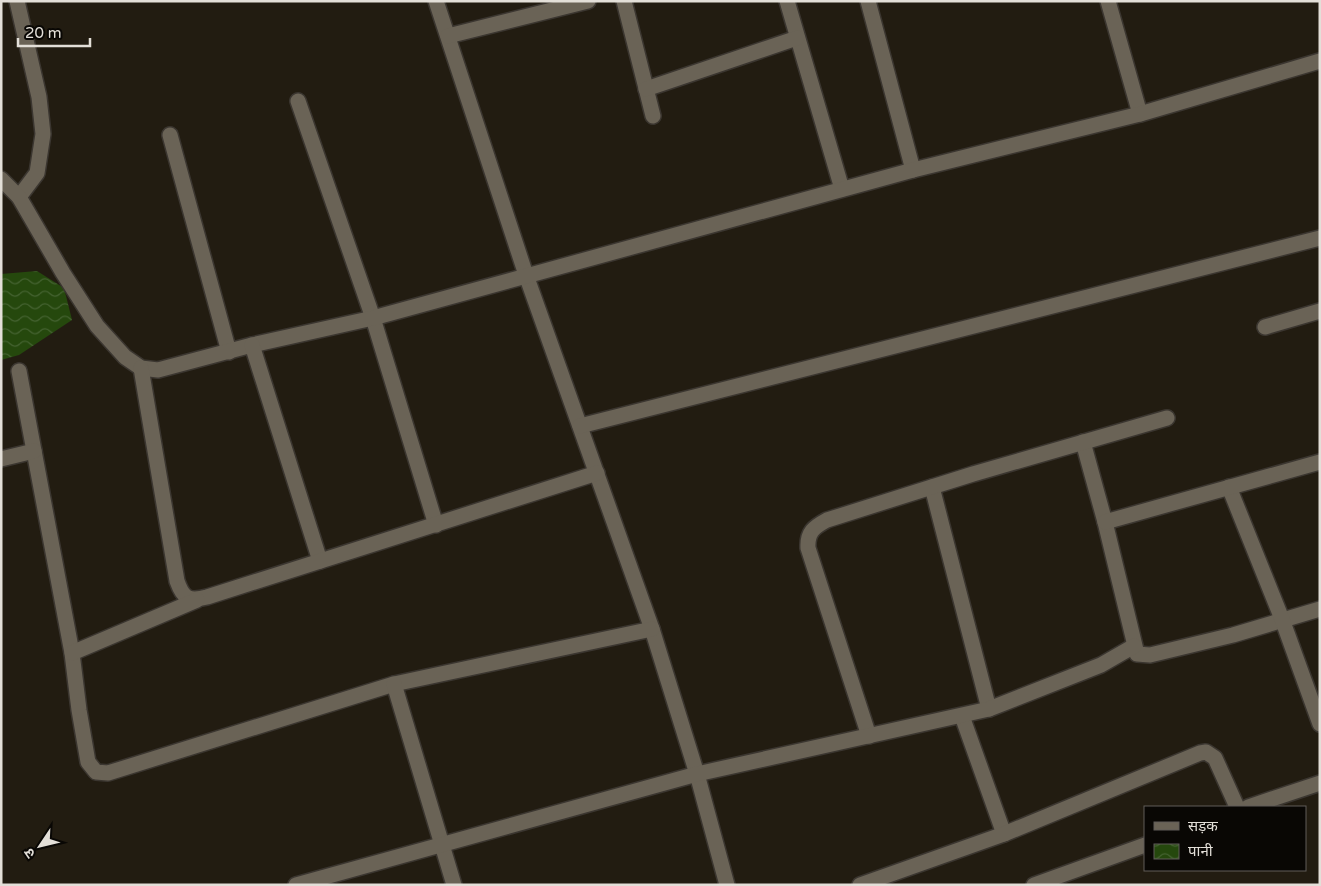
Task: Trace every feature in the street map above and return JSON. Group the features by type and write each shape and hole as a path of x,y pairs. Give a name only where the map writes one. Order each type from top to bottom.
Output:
{"street":[{"path":"17,1 39,97 42,134 37,173 19,197"},
{"path":"436,1 526,275 652,629 697,774 728,885"},
{"path":"448,36 588,1"},
{"path":"624,1 653,116"},
{"path":"787,1 842,189"},
{"path":"868,1 913,170"},
{"path":"1108,1 1140,114"},
{"path":"646,89 797,38"},
{"path":"1,178 19,197 63,273 97,326 125,356 141,368 158,370 252,345 373,318 913,170 1140,114 1320,60"},
{"path":"298,101 373,318 436,525"},
{"path":"170,134 229,352"},
{"path":"580,426 1320,238"},
{"path":"1265,327 1320,311"},
{"path":"252,345 320,561"},
{"path":"141,368 177,581 181,593 187,598 197,600"},
{"path":"19,371 72,653 88,762 96,772 108,774 394,684 652,629"},
{"path":"869,736 808,548 811,531 827,520 1167,418"},
{"path":"1083,442 1105,522 1134,646 1138,654 1150,655 1234,635 1320,609"},
{"path":"1,459 34,451"},
{"path":"1105,522 1320,462"},
{"path":"72,653 197,600 597,473"},
{"path":"932,487 989,709"},
{"path":"1229,487 1282,619 1320,724"},
{"path":"296,885 697,774 989,709 1101,664 1134,646"},
{"path":"394,684 454,885"},
{"path":"962,716 1004,834"},
{"path":"860,885 1004,834 1206,752 1215,758 1237,806"},
{"path":"1251,806 1320,783"},
{"path":"1034,885 1144,845"}],"water":[{"path":"37,271 64,288 72,320 19,355 1,360 1,274"}]}
